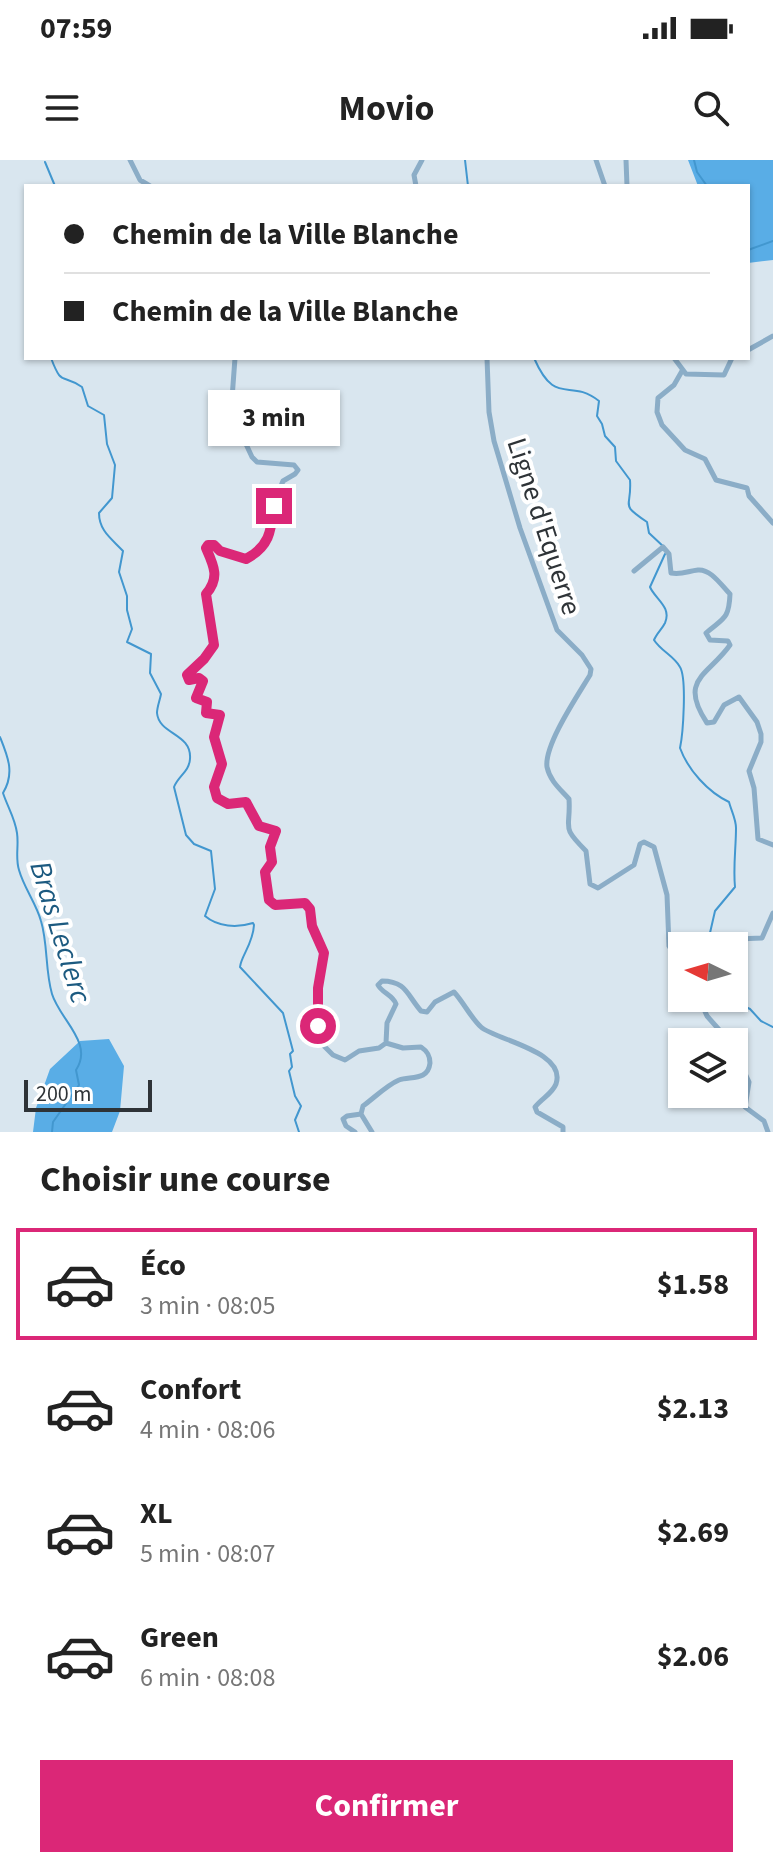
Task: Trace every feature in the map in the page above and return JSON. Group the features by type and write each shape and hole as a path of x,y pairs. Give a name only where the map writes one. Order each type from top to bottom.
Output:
{"street":[{"path":"130,160 140,180 147,184"},
{"path":"416,184 414,175 422,160"},
{"path":"596,160 604,184"},
{"path":"626,160 627,184"},
{"path":"750,349 773,336"},
{"path":"235,360 231,412 252,457 257,462 294,465 298,470 283,481 274,506 271,530 261,551 246,559 220,551 214,545 206,548 216,575 212,588 206,594 214,645 187,675 187,679 202,679 196,700 207,702 206,713 220,715 214,737 222,764 214,787 217,798 228,804 246,802 259,826 276,831 270,847 272,862 265,872 269,900 275,905 305,903 310,909 312,926 324,953 318,988 319,1041 333,1055 345,1060 359,1051 386,1043 403,1048 421,1047 429,1055 430,1065 425,1074 399,1080 363,1106 361,1114 372,1132"},
{"name":"Ligne d'Equerre","path":"487,360 489,412 494,441 520,528 557,630 582,655 591,669 550,749 547,769 555,784 569,799 567,829 586,851 590,884 594,888 634,865 640,844 644,842 654,847 667,895 668,932"},
{"path":"675,360 682,371 694,376 724,375 731,360"},
{"path":"682,371 674,385 658,398 657,412 662,425 685,450 705,459 716,480 747,488 749,496 773,523"},
{"path":"634,571 663,547 669,554 671,573 708,572 730,594 725,619 706,633 710,640 728,641 730,645 697,680 695,693 707,723 714,722 728,701 739,697 757,722 761,742 749,771 754,788 756,831 758,839 773,845"},
{"path":"748,939 762,938 773,913"},
{"path":"386,1043 387,1023 396,1004 380,989 378,985 382,981 394,981 406,987 421,1011 427,1012 435,1002 454,992 482,1028 529,1046 553,1067 558,1076 555,1085 535,1107 537,1112 563,1127 563,1132"},
{"path":"705,1012 718,1028"},
{"path":"746,1108 764,1121 768,1132"},
{"path":"355,1132 346,1126 343,1119 361,1114"}],"shaded area":[{"path":"688,160 773,160 773,260 750,263 750,184 697,184"},
{"path":"109,1039 124,1066 120,1111 112,1132 33,1132 36,1108 50,1069 80,1041"}],"waterway":[{"path":"465,160 468,184"},
{"path":"694,160 697,172 706,184"},
{"path":"45,162 54,184"},
{"path":"750,249 773,241"},
{"path":"52,360 60,376 82,387 88,406 104,415 107,444 115,465 112,498 99,513 101,525 123,551 119,572 127,596 132,629 127,642 151,654 150,673 161,694 157,711 159,720 189,750 188,767 174,787 186,835 194,844 211,851 215,889 205,916 222,924 254,925 240,967 283,1013 293,1051 289,1071 295,1096 301,1106 295,1120 299,1132"},
{"path":"535,360 542,373 556,387 579,391 599,401 597,416 605,436 615,447 616,461 630,480 630,508 647,522 649,533 665,548"},
{"path":"665,554 650,587 667,617 654,640 677,663 682,673 684,707 680,748 700,780 729,802 736,825 735,887 715,911 710,932"},
{"name":"Bras Leclerc","path":"0,737 9,765 9,779 3,793 16,828 19,870 41,921 52,994 81,1050 76,1070 79,1085 53,1122 52,1132"},
{"path":"748,1008 761,1021 773,1027"}],"route":[{"path":"274,506 271,530 261,551 246,559 220,551 214,545 206,548 216,575 212,588 206,594 214,645 189,672 187,679 202,679 196,700 207,702 206,713 220,715 214,737 222,764 214,787 217,798 228,804 243,800 250,805 259,826 276,831 270,847 272,862 265,872 269,900 275,905 299,902 309,905 312,926 324,953 318,988 318,1026"}]}
